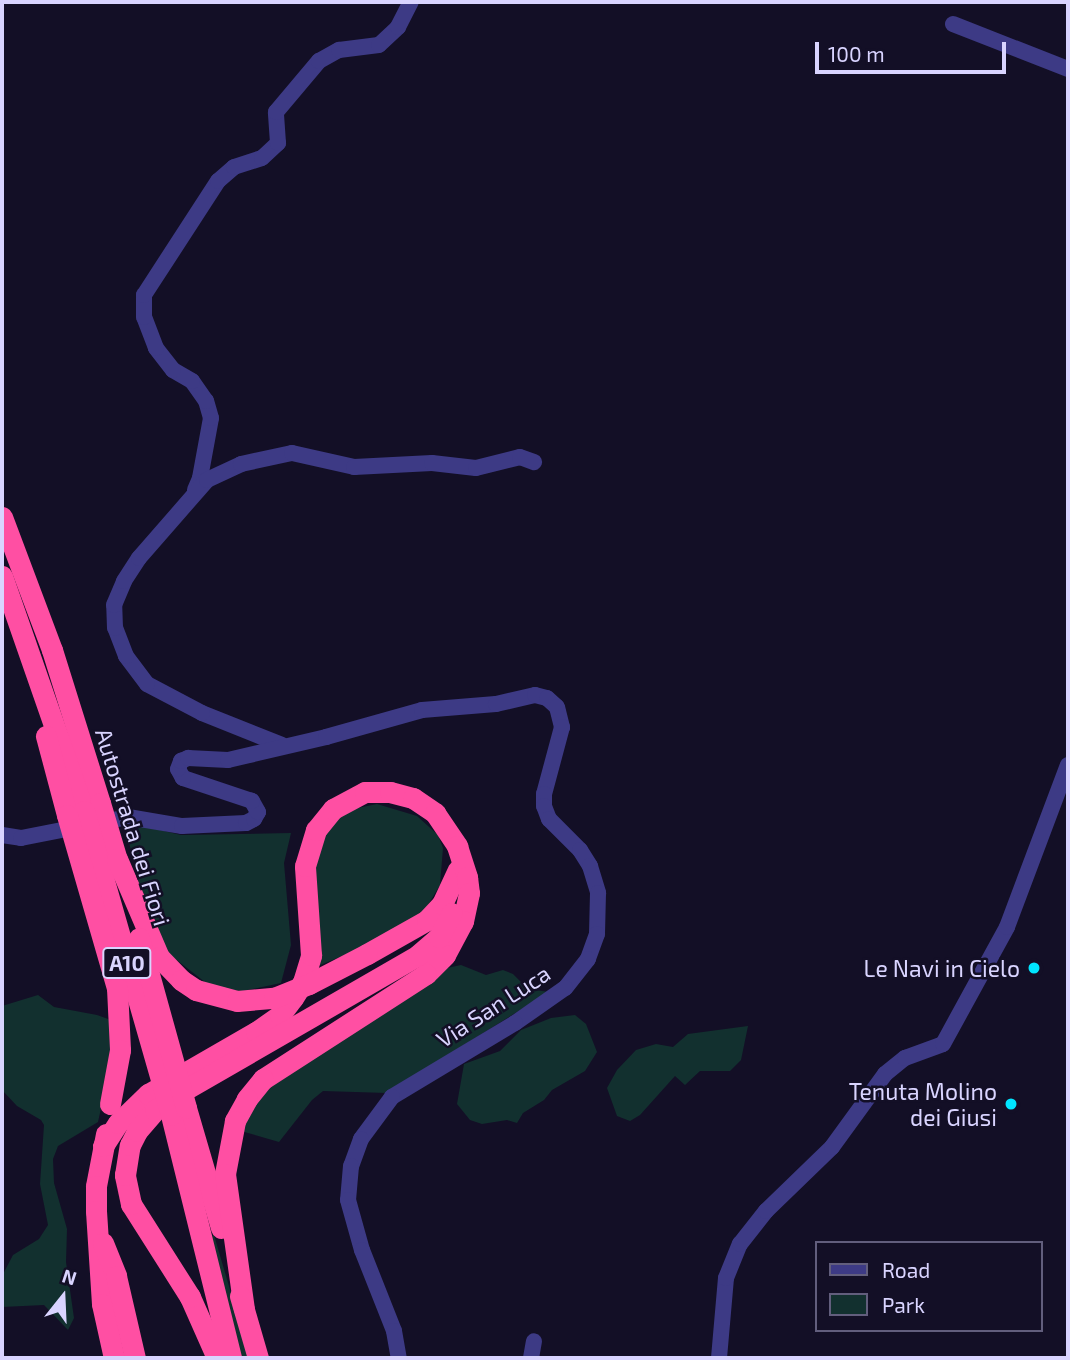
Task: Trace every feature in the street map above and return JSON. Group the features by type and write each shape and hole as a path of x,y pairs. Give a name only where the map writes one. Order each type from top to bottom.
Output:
{"highway":[{"name":"Autostrada dei Fiori","path":"2,517 52,650 84,810 117,859 178,1112 231,1358"},
{"name":"Autostrada dei Fiori","path":"2,576 84,810 258,1358"},
{"path":"103,1146 118,1124 148,1094 256,1032 280,1015 293,998 303,982 311,955 305,866 316,830 333,809 365,792 401,794 424,804 435,813 457,845 465,866 468,893 463,921 445,955 426,974 271,1074 247,1099 235,1121 226,1174 244,1309"},
{"path":"84,810 117,988 120,1050 96,1186 102,1304 114,1358"},
{"path":"217,1358 190,1297 131,1204 125,1175 130,1145 145,1120 169,1099 429,947 452,915 457,900 457,845"},
{"path":"117,859 159,957 181,980 196,990 237,1001 274,998 309,984 427,920 442,904 458,870"},
{"path":"100,1234 116,1276 135,1358"}],"street":[{"path":"191,499 200,478 211,418 206,401 191,382 173,370 156,348 144,317 145,295 218,181 234,167 262,158 278,144 276,112 319,61 339,50 379,45 398,27 411,2"},
{"path":"953,24 1068,69"},
{"path":"282,745 202,713 147,684 127,656 115,628 114,605 124,581 139,558 207,480 242,464 292,453 354,467 432,463 476,468 520,457 534,461"},
{"name":"Via San Luca","path":"282,745 326,737 422,709 495,704 528,695 547,698 557,707 562,720 544,794 544,806 555,825 580,850 590,866 598,892 597,934 588,958 573,979 515,1023 392,1097 360,1139 351,1166 348,1200 362,1250 394,1331 399,1358"},
{"path":"2,835 21,838 128,817 181,826 250,822 258,812 253,801 183,778 179,765 188,758 228,760 282,745"},
{"path":"719,1358 726,1278 740,1244 766,1211 832,1147 885,1074 905,1058 943,1044 1010,920 1068,765"},
{"path":"531,1358 534,1341"}],"green space":[{"path":"377,804 417,816 438,835 443,848 440,885 422,915 359,949 318,966 320,934 315,864 330,823 348,810"},
{"path":"125,825 138,825 181,835 291,833 284,863 291,945 281,983 238,992 210,986 164,950 138,881"},
{"path":"461,965 486,975 503,970 513,974 528,989 549,992 387,1093 323,1091 312,1100 279,1142 241,1131 255,1105 271,1087 447,968"},
{"path":"38,995 54,1007 111,1020 109,1072 98,1122 58,1146 53,1159 54,1183 67,1229 66,1262 74,1318 68,1330 44,1305 2,1307 2,1276 13,1255 39,1239 48,1225 40,1184 44,1125 41,1120 17,1106 2,1090 2,1006"},
{"path":"575,1015 586,1024 597,1052 585,1071 552,1090 544,1100 523,1113 517,1123 507,1120 482,1124 470,1120 457,1104 464,1064 500,1051 521,1030 551,1018"},
{"path":"748,1026 741,1060 730,1071 700,1071 685,1085 675,1076 640,1115 630,1121 617,1116 607,1088 617,1070 636,1050 656,1044 673,1047 688,1034"},
{"path":"214,1235 250,1358 240,1358 211,1237"}],"place":[{"name":"Le Navi in Cielo","path":"1034,968"},
{"name":"Tenuta Molino dei Giusi","path":"1011,1104"}]}
